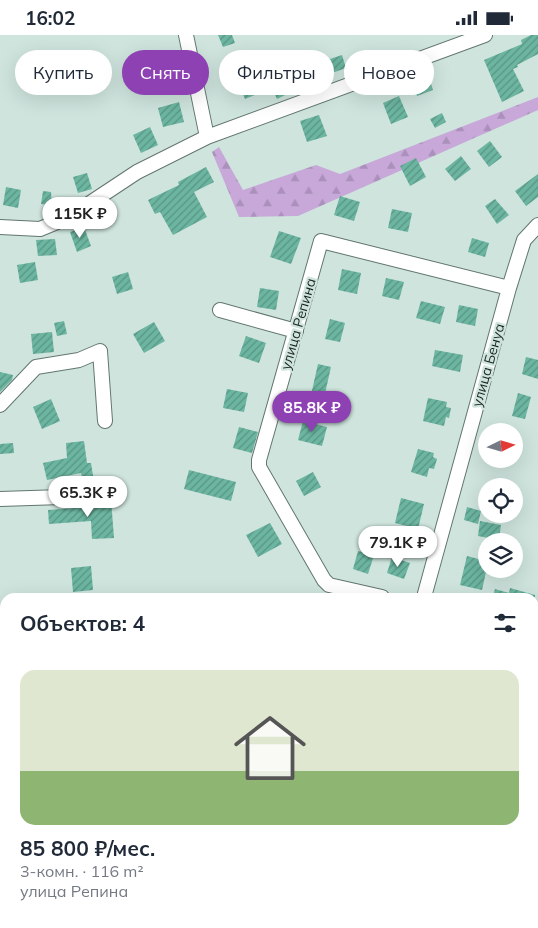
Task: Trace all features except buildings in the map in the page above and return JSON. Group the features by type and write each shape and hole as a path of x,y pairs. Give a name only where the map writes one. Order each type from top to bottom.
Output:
{"street":[{"path":"186,35 207,137"},
{"path":"0,227 40,229 69,217 137,172 207,137 485,35"},
{"name":"улица Бенуа","path":"425,593 524,240 538,225"},
{"name":"улица Репина","path":"365,593 330,585 324,580 259,467 259,460 321,241 510,288"},
{"path":"220,310 296,331"},
{"path":"0,405 36,367 79,360 100,351 105,421"},
{"path":"0,499 62,497 91,492"}],"green space":[{"path":"538,97 538,110 298,216 239,217 212,152 219,147 243,190 316,165 340,174"}]}
